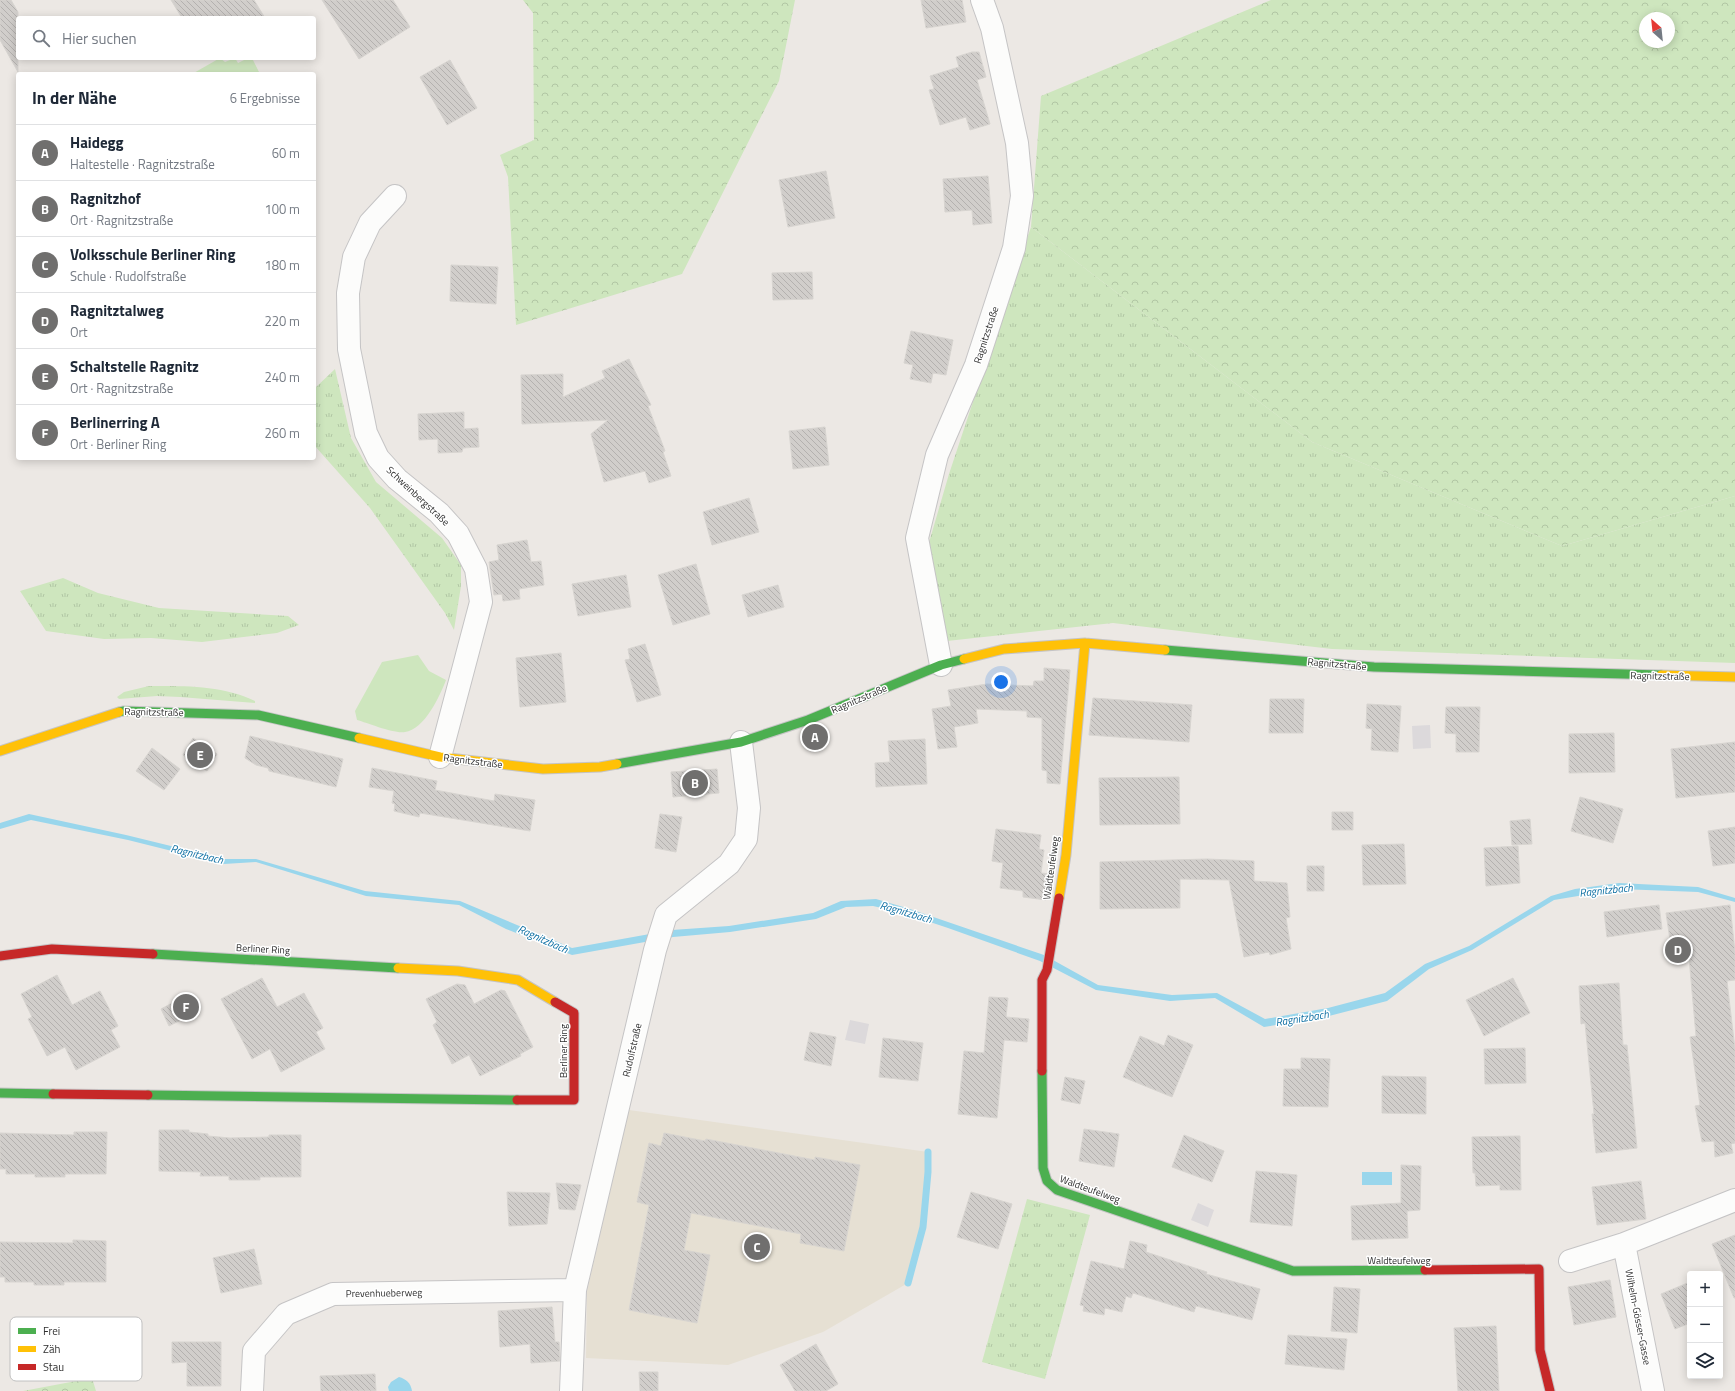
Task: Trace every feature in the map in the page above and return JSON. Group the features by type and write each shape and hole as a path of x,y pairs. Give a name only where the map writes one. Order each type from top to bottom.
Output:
{"street":[{"name":"Ragnitzstraße","path":"941,665 917,538 937,455 976,366 1014,248 1022,196 1017,143 992,28 982,0"},
{"name":"Schweinbergstraße","path":"395,196 370,223 354,257 348,293 349,349 366,432 378,458 397,479 439,513 458,534 476,569 481,602 440,757"},
{"name":"Ragnitzstraße","path":"0,751 123,711 258,715 440,757 543,770 600,768 688,750 741,742 808,720 941,665 1004,649 1085,643 1374,667 1735,677"},
{"name":"Waldteufelweg","path":"1085,643 1066,855 1047,970 1042,980 1042,1164 1044,1178 1054,1189 1062,1192 1293,1271 1539,1269 1540,1350 1550,1391"},
{"name":"Rudolfstraße","path":"571,1391 575,1290 655,950 666,915 729,864 746,839 749,808 741,742"},
{"name":"Berliner Ring","path":"0,956 52,949 458,971 518,980 574,1013 574,1100 0,1093"},
{"path":"1570,1261 1624,1244 1735,1200"},
{"name":"Wilhelm-Gösser-Gasse","path":"1624,1244 1653,1391"},
{"name":"Prevenhueberweg","path":"252,1391 254,1351 286,1314 333,1294 575,1290"}],"shaded area":[{"path":"1430,725 1431,748 1413,749 1412,726"},
{"path":"850,1020 869,1024 865,1044 845,1040"},
{"path":"629,1110 928,1152 928,1172 923,1227 908,1283 823,1332 728,1365 586,1358 587,1291"},
{"path":"1198,1203 1214,1210 1208,1227 1191,1220"}],"green space":[{"path":"523,0 795,0 779,81 682,274 516,325 508,177 500,155 534,140 533,13"},
{"path":"1271,0 1735,0 1735,496 1562,546 1312,442 1031,227 1041,96"},
{"path":"216,60 222,60 225,62 236,60 238,63 244,60 253,60 259,72 196,72"},
{"path":"1031,227 1312,442 1562,546 1735,496 1735,663 1332,649 1113,623 947,641 928,546 949,474"},
{"path":"335,369 351,438 376,482 442,538 461,565 461,586 454,630 445,613 370,508 316,447 316,387"},
{"path":"63,578 98,593 159,608 288,616 299,625 277,633 202,642 151,638 104,639 46,631 20,591"},
{"path":"418,655 429,671 446,680 440,695 425,719 412,730 405,732 388,730 357,720 355,711 382,662"},
{"path":"149,686 216,689 242,696 255,701 255,703 157,696 119,699 117,697 124,692"},
{"path":"1027,1199 1090,1215 1045,1379 982,1362"},
{"path":"76,1381 93,1381 96,1391 23,1391"}],"water":[{"name":"Ragnitzbach","path":"29,814 126,835 224,859 256,859 365,891 460,901 572,948 672,930 729,926 813,913 841,901 876,899 910,909 1044,955 1098,985 1172,995 1217,993 1265,1019 1328,1008 1385,993 1425,964 1469,946 1551,896 1575,889 1619,883 1698,887 1735,898 1735,902 1698,892 1620,889 1554,900 1472,950 1429,969 1387,1001 1329,1016 1264,1027 1215,998 1170,1001 1096,990 1040,961 900,912 873,906 846,907 816,919 730,932 673,937 572,955 506,929 459,905 366,896 256,862 224,864 128,840 31,820 0,829 0,823"},
{"path":"1362,1172 1392,1172 1392,1185 1362,1185"},
{"path":"399,1377 408,1382 412,1391 389,1391 388,1387 391,1382"}],"building":[{"path":"0,0 11,0 18,12 18,16 16,16 16,60 18,60 18,72 0,40"},
{"path":"171,0 254,0 264,16 181,16"},
{"path":"322,0 393,0 410,27 359,59"},
{"path":"921,0 962,0 966,22 926,28"},
{"path":"972,52 979,52 986,77 977,80 990,124 970,130 966,117 940,125 929,90 934,89 930,76 959,67 956,57"},
{"path":"450,60 477,108 447,125 420,77"},
{"path":"826,171 835,218 788,227 779,180"},
{"path":"988,176 992,223 973,225 972,210 945,212 943,179"},
{"path":"451,265 498,267 496,304 450,301"},
{"path":"812,272 813,299 773,300 772,273"},
{"path":"911,331 953,340 946,375 933,373 931,383 910,379 913,365 904,363"},
{"path":"629,359 651,405 648,406 665,451 663,452 671,476 649,483 645,471 604,482 591,434 608,420 522,424 521,375 563,374 563,397 605,378 602,371"},
{"path":"464,412 464,429 478,428 479,447 463,448 462,452 438,453 438,439 419,440 418,414"},
{"path":"825,427 829,465 793,469 789,431"},
{"path":"749,498 759,532 712,545 703,512"},
{"path":"527,540 531,562 541,561 544,585 519,589 520,599 503,601 502,594 494,595 489,562 499,560 497,545"},
{"path":"696,564 710,614 673,625 658,575"},
{"path":"626,575 631,607 578,616 572,584"},
{"path":"778,585 784,607 748,617 742,595"},
{"path":"645,644 661,695 637,702 625,660 630,659 628,649"},
{"path":"561,653 566,702 520,707 516,658"},
{"path":"1044,668 1070,670 1060,784 1047,783 1047,771 1042,770 1042,718 1027,717 1027,711 976,709 978,723 954,727 957,747 938,749 932,709 951,706 948,690 987,684 1033,686 1034,681 1044,681"},
{"path":"1093,698 1192,705 1189,742 1089,735"},
{"path":"1270,699 1304,699 1303,733 1269,733"},
{"path":"1367,704 1401,706 1398,752 1371,750 1372,729 1366,728"},
{"path":"1446,707 1480,707 1479,752 1456,752 1456,734 1445,733"},
{"path":"1614,733 1615,772 1569,773 1569,734"},
{"path":"250,736 343,759 336,787 269,771 268,768 256,765 245,758"},
{"path":"193,738 217,754 207,771 183,755"},
{"path":"925,739 927,784 876,787 875,763 890,762 888,741"},
{"path":"1735,742 1735,792 1676,798 1671,749"},
{"path":"152,748 180,769 164,790 136,771"},
{"path":"372,768 437,781 435,790 494,801 495,794 535,800 530,831 420,813 419,817 394,811 395,804 392,803 394,791 369,787"},
{"path":"717,769 719,793 673,797 671,772"},
{"path":"1179,777 1180,824 1100,825 1099,778"},
{"path":"1580,797 1623,809 1613,843 1571,831"},
{"path":"1332,812 1353,812 1353,830 1332,830"},
{"path":"660,814 682,817 676,852 655,848"},
{"path":"1530,819 1532,844 1512,845 1510,821"},
{"path":"1735,827 1735,863 1713,866 1708,831"},
{"path":"996,829 1041,835 1039,849 1044,850 1041,873 1050,874 1046,900 1023,897 1023,891 1000,888 1003,863 992,861"},
{"path":"1404,844 1406,884 1363,885 1362,845"},
{"path":"1518,846 1520,883 1486,886 1484,848"},
{"path":"1207,859 1254,861 1254,881 1287,883 1290,917 1286,918 1291,949 1270,955 1269,952 1244,957 1229,880 1180,879 1180,908 1100,909 1100,862"},
{"path":"1307,866 1324,866 1324,891 1307,891"},
{"path":"1659,905 1662,929 1607,937 1604,912"},
{"path":"1730,905 1735,952 1735,980 1727,981 1735,1049 1735,1143 1731,1144 1733,1153 1715,1157 1714,1141 1702,1142 1695,1106 1700,1105 1690,1037 1696,1036 1689,958 1673,960 1666,913"},
{"path":"57,975 72,1005 100,991 118,1026 111,1030 120,1047 76,1070 65,1047 47,1056 28,1019 32,1017 21,994"},
{"path":"262,978 277,1007 304,993 323,1028 316,1032 325,1049 281,1072 270,1049 252,1059 221,999"},
{"path":"1513,978 1530,1013 1484,1036 1466,1000"},
{"path":"1619,983 1623,1045 1627,1045 1637,1148 1596,1153 1592,1114 1594,1114 1585,1023 1581,1024 1579,986"},
{"path":"457,984 465,985 474,1004 501,990 505,991 533,1047 520,1054 521,1056 480,1076 469,1055 452,1064 433,1025 437,1022 426,999"},
{"path":"189,994 195,1006 195,1013 169,1026 161,1009"},
{"path":"989,997 1008,998 1006,1017 1029,1019 1027,1042 1004,1040 997,1118 958,1114 964,1051 984,1053"},
{"path":"810,1032 836,1037 831,1066 804,1060"},
{"path":"1168,1035 1193,1045 1172,1097 1123,1077 1140,1036 1164,1046"},
{"path":"883,1038 923,1043 918,1081 879,1077"},
{"path":"1525,1048 1526,1083 1485,1084 1484,1049"},
{"path":"1301,1058 1330,1059 1328,1107 1283,1106 1284,1069 1301,1069"},
{"path":"1382,1076 1426,1077 1426,1114 1382,1113"},
{"path":"1065,1077 1085,1081 1080,1104 1061,1100"},
{"path":"1084,1129 1119,1134 1114,1167 1079,1161"},
{"path":"159,1130 189,1130 189,1132 208,1134 208,1136 230,1138 269,1137 269,1135 301,1135 301,1177 260,1177 260,1180 229,1180 229,1176 200,1176 201,1172 159,1171"},
{"path":"74,1132 107,1132 106,1174 65,1174 65,1177 35,1177 35,1174 6,1174 6,1169 0,1169 0,1133 74,1135"},
{"path":"664,1133 705,1141 706,1139 815,1160 815,1157 860,1165 844,1251 800,1243 801,1234 691,1213 684,1250 710,1255 697,1323 629,1310 649,1205 637,1202 649,1143 661,1146"},
{"path":"1184,1135 1224,1151 1212,1182 1172,1167"},
{"path":"1520,1136 1521,1190 1500,1190 1500,1185 1476,1186 1475,1173 1473,1173 1472,1137"},
{"path":"1401,1165 1421,1166 1420,1210 1407,1211 1408,1238 1352,1240 1351,1206 1401,1203"},
{"path":"1256,1171 1297,1175 1292,1226 1250,1222"},
{"path":"1641,1181 1646,1219 1597,1225 1592,1187"},
{"path":"556,1183 581,1185 575,1210 559,1209"},
{"path":"507,1192 550,1193 547,1224 509,1226"},
{"path":"971,1192 1012,1204 998,1249 957,1237"},
{"path":"1735,1235 1735,1298 1734,1298 1712,1244"},
{"path":"73,1240 106,1241 106,1282 64,1282 64,1285 34,1285 34,1282 5,1282 5,1277 0,1277 0,1242 73,1243"},
{"path":"1130,1241 1147,1245 1146,1252 1207,1272 1206,1274 1260,1289 1252,1320 1196,1306 1194,1312 1133,1293 1131,1298 1126,1296 1122,1312 1105,1308 1104,1315 1083,1311 1084,1306 1080,1305 1091,1261 1124,1269"},
{"path":"254,1249 262,1284 221,1293 213,1258"},
{"path":"1610,1280 1616,1317 1574,1325 1568,1287"},
{"path":"1687,1283 1687,1324 1675,1329 1661,1294"},
{"path":"1334,1287 1360,1289 1357,1333 1331,1331"},
{"path":"552,1307 555,1342 559,1342 560,1361 531,1363 530,1344 500,1347 498,1311"},
{"path":"1496,1326 1499,1391 1458,1391 1454,1328"},
{"path":"1288,1335 1347,1339 1344,1370 1285,1364"},
{"path":"172,1342 221,1342 221,1386 187,1386 187,1362 172,1363"},
{"path":"816,1344 838,1384 826,1391 795,1391 780,1365"},
{"path":"639,1372 658,1372 658,1391 640,1391"},
{"path":"375,1374 376,1391 321,1391 320,1376"}],"waterway":[{"path":"908,1283 923,1227 928,1172 928,1152"}],"traffic: fast":[{"path":"1165,650 1374,667 1661,675"},
{"path":"617,764 741,742 808,720 941,665 964,659"},
{"path":"119,712 258,715 359,738"},
{"path":"153,954 398,968"},
{"path":"1042,1071 1043,1168 1047,1181 1057,1190 1293,1271 1425,1270"},
{"path":"0,1093 53,1094"},
{"path":"148,1095 517,1100"}],"traffic: slow":[{"path":"1059,898 1066,855 1085,643"},
{"path":"964,659 1004,649 1085,643 1165,650"},
{"path":"1661,675 1735,677"},
{"path":"0,751 119,712"},
{"path":"359,738 440,757 543,769 600,767 617,764"},
{"path":"398,968 458,971 518,980 555,1002"}],"traffic: jam":[{"path":"1042,1071 1042,980 1047,970 1059,898"},
{"path":"0,956 52,949 153,954"},
{"path":"517,1100 574,1100 574,1013 555,1002"},
{"path":"53,1094 148,1095"},
{"path":"1425,1270 1539,1269 1540,1350 1550,1391"}],"place":[{"name":"Haidegg","path":"815,737"},
{"name":"Schaltstelle Ragnitz","path":"200,755"},
{"name":"Ragnitzhof","path":"695,783"},
{"name":"Ragnitztalweg","path":"1678,950"},
{"name":"Berlinerring A","path":"186,1007"},
{"name":"Volksschule Berliner Ring","path":"757,1247"}]}
